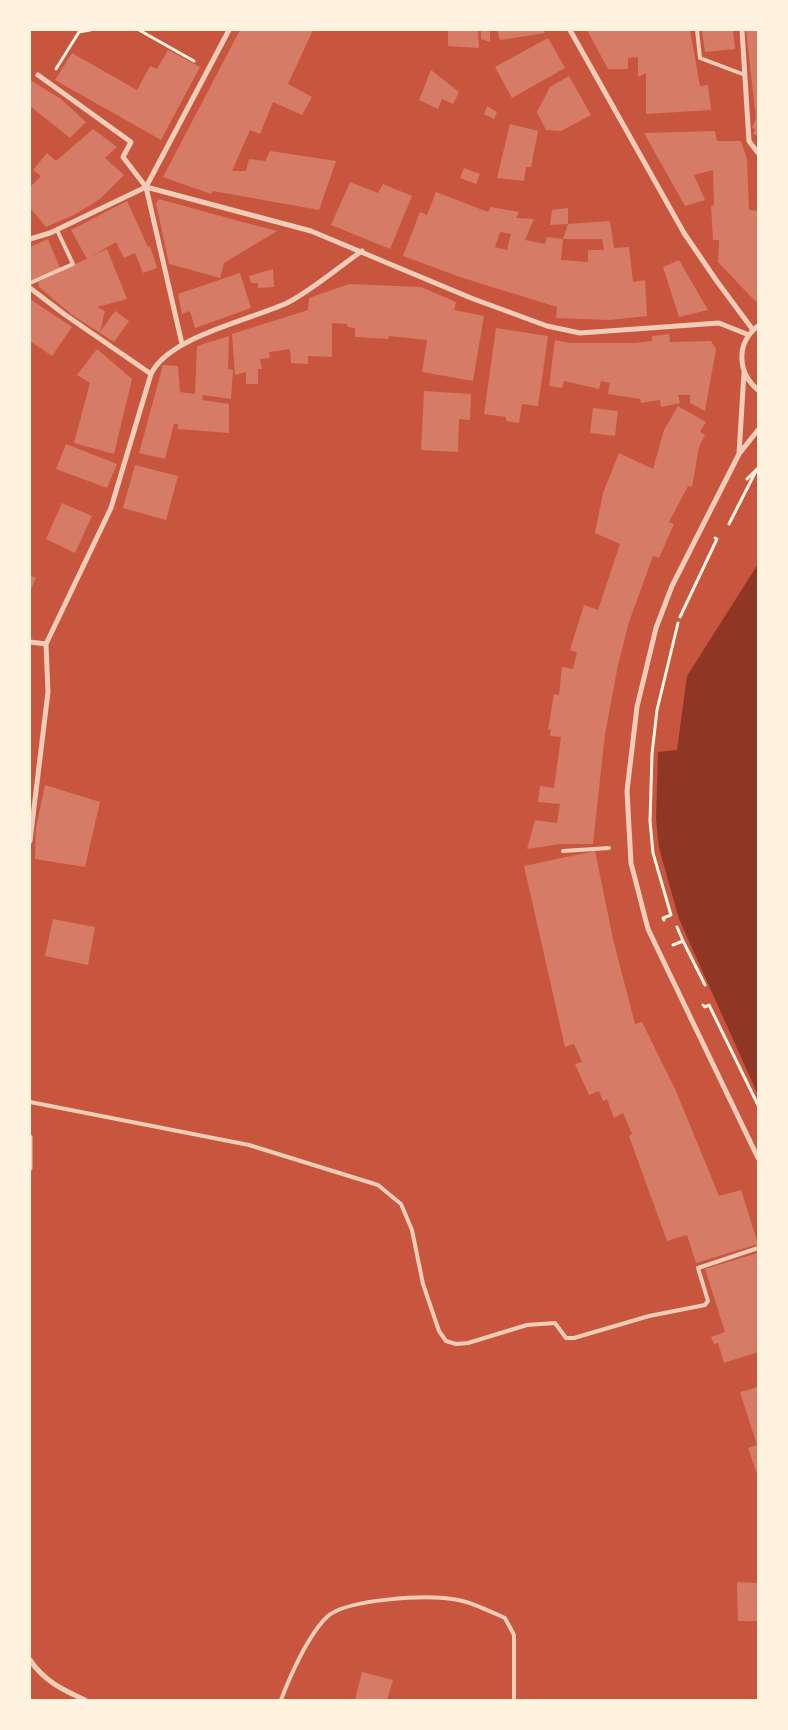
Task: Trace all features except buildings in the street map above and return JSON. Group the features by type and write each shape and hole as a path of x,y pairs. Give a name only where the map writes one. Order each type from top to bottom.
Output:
{"street":[{"path":"30,239 57,230 146,188 229,30"},
{"path":"570,30 684,233 716,280 756,328 749,335 743,347 741,360 744,372 750,383 758,390"},
{"path":"742,30 750,141 758,153"},
{"path":"38,75 130,142 123,158 146,188 182,344"},
{"path":"146,188 311,231 362,250 471,298 547,326 580,333 719,323 749,335"},
{"path":"30,841 48,692 46,644 111,508 151,374 156,363 182,344 288,302 362,250"},
{"path":"30,288 151,374"},
{"path":"739,454 744,372"},
{"path":"758,430 739,454 672,586 656,628 637,707 627,791 631,863 648,928 758,1158"},
{"path":"30,642 46,644"},
{"path":"30,1137 30,1168"},
{"path":"30,1660 38,1672 52,1684 85,1700"}],"lane":[{"path":"697,30 700,58 745,75"},
{"path":"30,283 73,264 57,230"},
{"path":"563,851 609,848"},
{"path":"30,1102 249,1145 378,1185 401,1204 412,1230 424,1284 439,1331 446,1341 456,1344 468,1343 538,1323 555,1323 566,1338 574,1338 649,1316 705,1305 708,1301 698,1268 758,1248"},
{"path":"281,1700 298,1661 328,1616 341,1608 360,1603 419,1598 453,1599 506,1618 514,1634 514,1700"}],"path":[{"path":"48,82 79,32 90,30"},
{"path":"139,30 208,69"},
{"path":"741,484 758,468"},
{"path":"729,524 758,468"},
{"path":"666,927 663,918 671,915 653,853 650,821 652,754 657,710 678,621 717,539 710,536"},
{"path":"677,927 705,985"},
{"path":"669,936 676,954"},
{"path":"672,946 683,941"},
{"path":"701,1000 705,1007 710,1004 758,1105"}],"shaded area":[{"path":"758,564 758,1095 679,919 659,848 656,819 658,752 677,750 687,676"}]}
